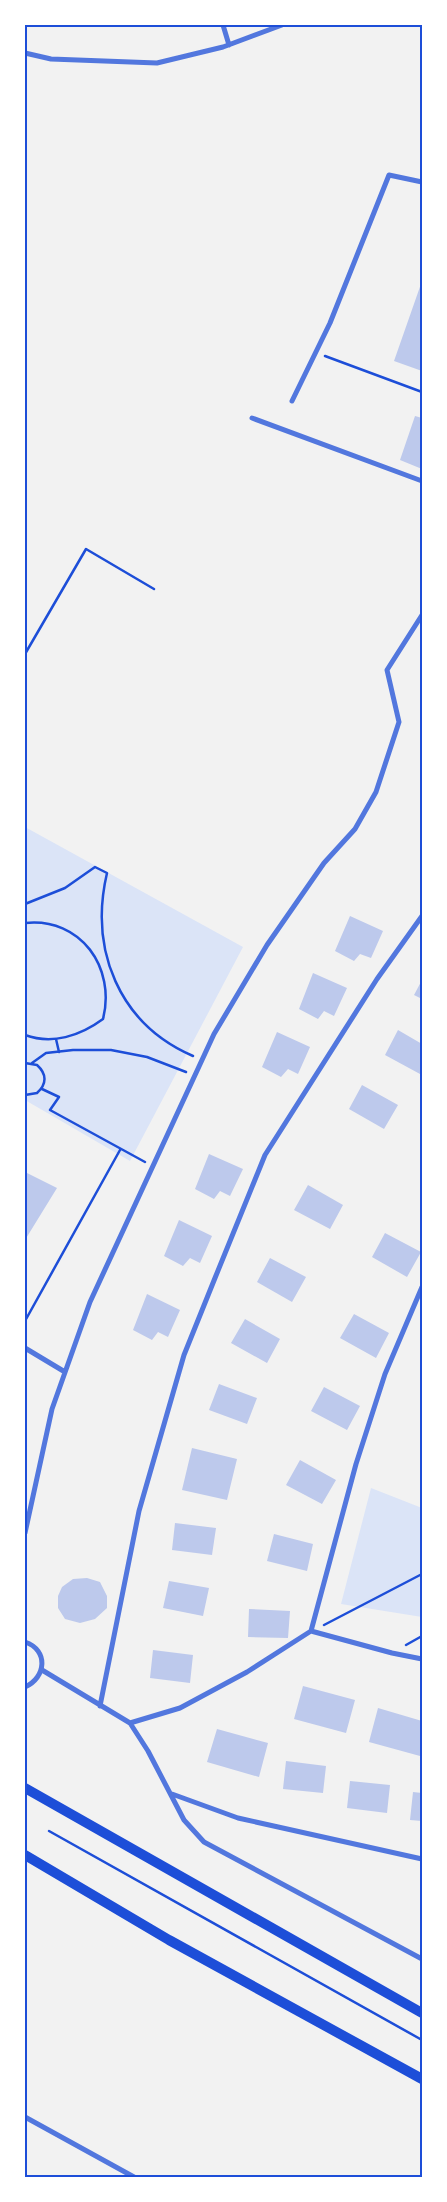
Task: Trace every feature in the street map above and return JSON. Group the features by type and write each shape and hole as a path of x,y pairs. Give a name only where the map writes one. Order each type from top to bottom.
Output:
{"main road":[{"path":"25,1788 422,2013"},
{"path":"25,1855 169,1940 422,2079"}],"street":[{"path":"223,25 229,45"},
{"path":"25,52 51,59 156,63 229,45 282,25"},
{"path":"292,401 330,323 389,175 422,182"},
{"path":"252,418 422,481"},
{"path":"25,1533 52,1409 90,1302 214,1034 266,945 324,863 355,829 376,792 399,722 387,670 422,615"},
{"path":"100,1706 142,1502 184,1355 265,1155 376,980 422,916"},
{"path":"130,1723 180,1708 247,1672 311,1631 358,1455 385,1374 422,1287"},
{"path":"25,1348 65,1372"},
{"path":"311,1631 392,1653 422,1659"},
{"path":"25,1642 36,1648 40,1654 42,1670 39,1678 25,1688"},
{"path":"42,1670 130,1723 172,1794 184,1820 204,1842 422,1959"},
{"path":"172,1794 238,1818 422,1859"},
{"path":"25,2117 134,2177"}],"path":[{"path":"315,353 422,392"},
{"path":"25,654 86,549 154,589"},
{"path":"25,904 65,888 95,867 107,873 101,906 102,939 111,972 119,989 140,1019 154,1032 176,1048 202,1060"},
{"path":"25,923 44,923 56,926 77,937 93,954 103,974 107,997 103,1019 81,1033 56,1039 25,1035"},
{"path":"56,1039 60,1052"},
{"path":"32,1063 46,1053 92,1049 130,1053 163,1062 194,1076"},
{"path":"25,1063 37,1065 44,1073 45,1084 42,1089 32,1095 25,1095"},
{"path":"42,1089 60,1097 50,1110 120,1150 153,1166"},
{"path":"25,1321 120,1150"},
{"path":"311,1631 422,1574"},
{"path":"49,1832 422,2040"}],"shaded area":[{"path":"25,827 243,947 130,1161 25,1100"},
{"path":"371,1488 422,1508 422,1617 341,1604"}],"building":[{"path":"422,281 422,371 394,361"},
{"path":"415,416 422,418 422,469 400,460"},
{"path":"350,916 383,931 371,958 360,954 354,961 335,951"},
{"path":"313,973 347,988 334,1016 324,1011 318,1019 299,1009"},
{"path":"422,980 422,999 414,995"},
{"path":"398,1030 422,1044 422,1071 420,1074 385,1055"},
{"path":"277,1032 310,1047 298,1074 288,1069 281,1077 262,1067"},
{"path":"362,1085 398,1105 384,1129 349,1109"},
{"path":"209,1154 243,1169 230,1196 220,1191 214,1199 195,1189"},
{"path":"25,1172 57,1188 25,1240"},
{"path":"308,1185 343,1205 330,1229 294,1210"},
{"path":"179,1220 212,1236 200,1263 190,1258 183,1266 164,1256"},
{"path":"385,1233 421,1252 407,1277 372,1257"},
{"path":"270,1258 306,1277 292,1302 257,1282"},
{"path":"147,1294 180,1310 168,1337 158,1332 152,1340 133,1330"},
{"path":"354,1314 389,1333 376,1358 340,1338"},
{"path":"245,1319 280,1339 267,1363 231,1343"},
{"path":"219,1384 257,1398 247,1424 209,1410"},
{"path":"324,1387 360,1406 347,1430 311,1411"},
{"path":"192,1448 237,1459 227,1500 182,1490"},
{"path":"300,1460 336,1480 322,1504 286,1485"},
{"path":"175,1523 216,1528 212,1555 172,1550"},
{"path":"274,1534 313,1544 307,1571 267,1561"},
{"path":"87,1578 100,1582 107,1596 107,1608 95,1619 80,1623 65,1619 58,1608 58,1596 62,1587 73,1579"},
{"path":"169,1581 209,1588 203,1616 163,1608"},
{"path":"249,1609 290,1611 288,1638 248,1637"},
{"path":"153,1650 193,1655 190,1683 150,1678"},
{"path":"303,1686 355,1700 346,1733 294,1719"},
{"path":"378,1708 422,1721 420,1756 369,1742"},
{"path":"217,1729 268,1743 259,1777 207,1762"},
{"path":"286,1761 326,1766 323,1793 283,1789"},
{"path":"350,1781 390,1785 387,1813 347,1808"},
{"path":"413,1792 422,1793 422,1821 410,1820"}]}
